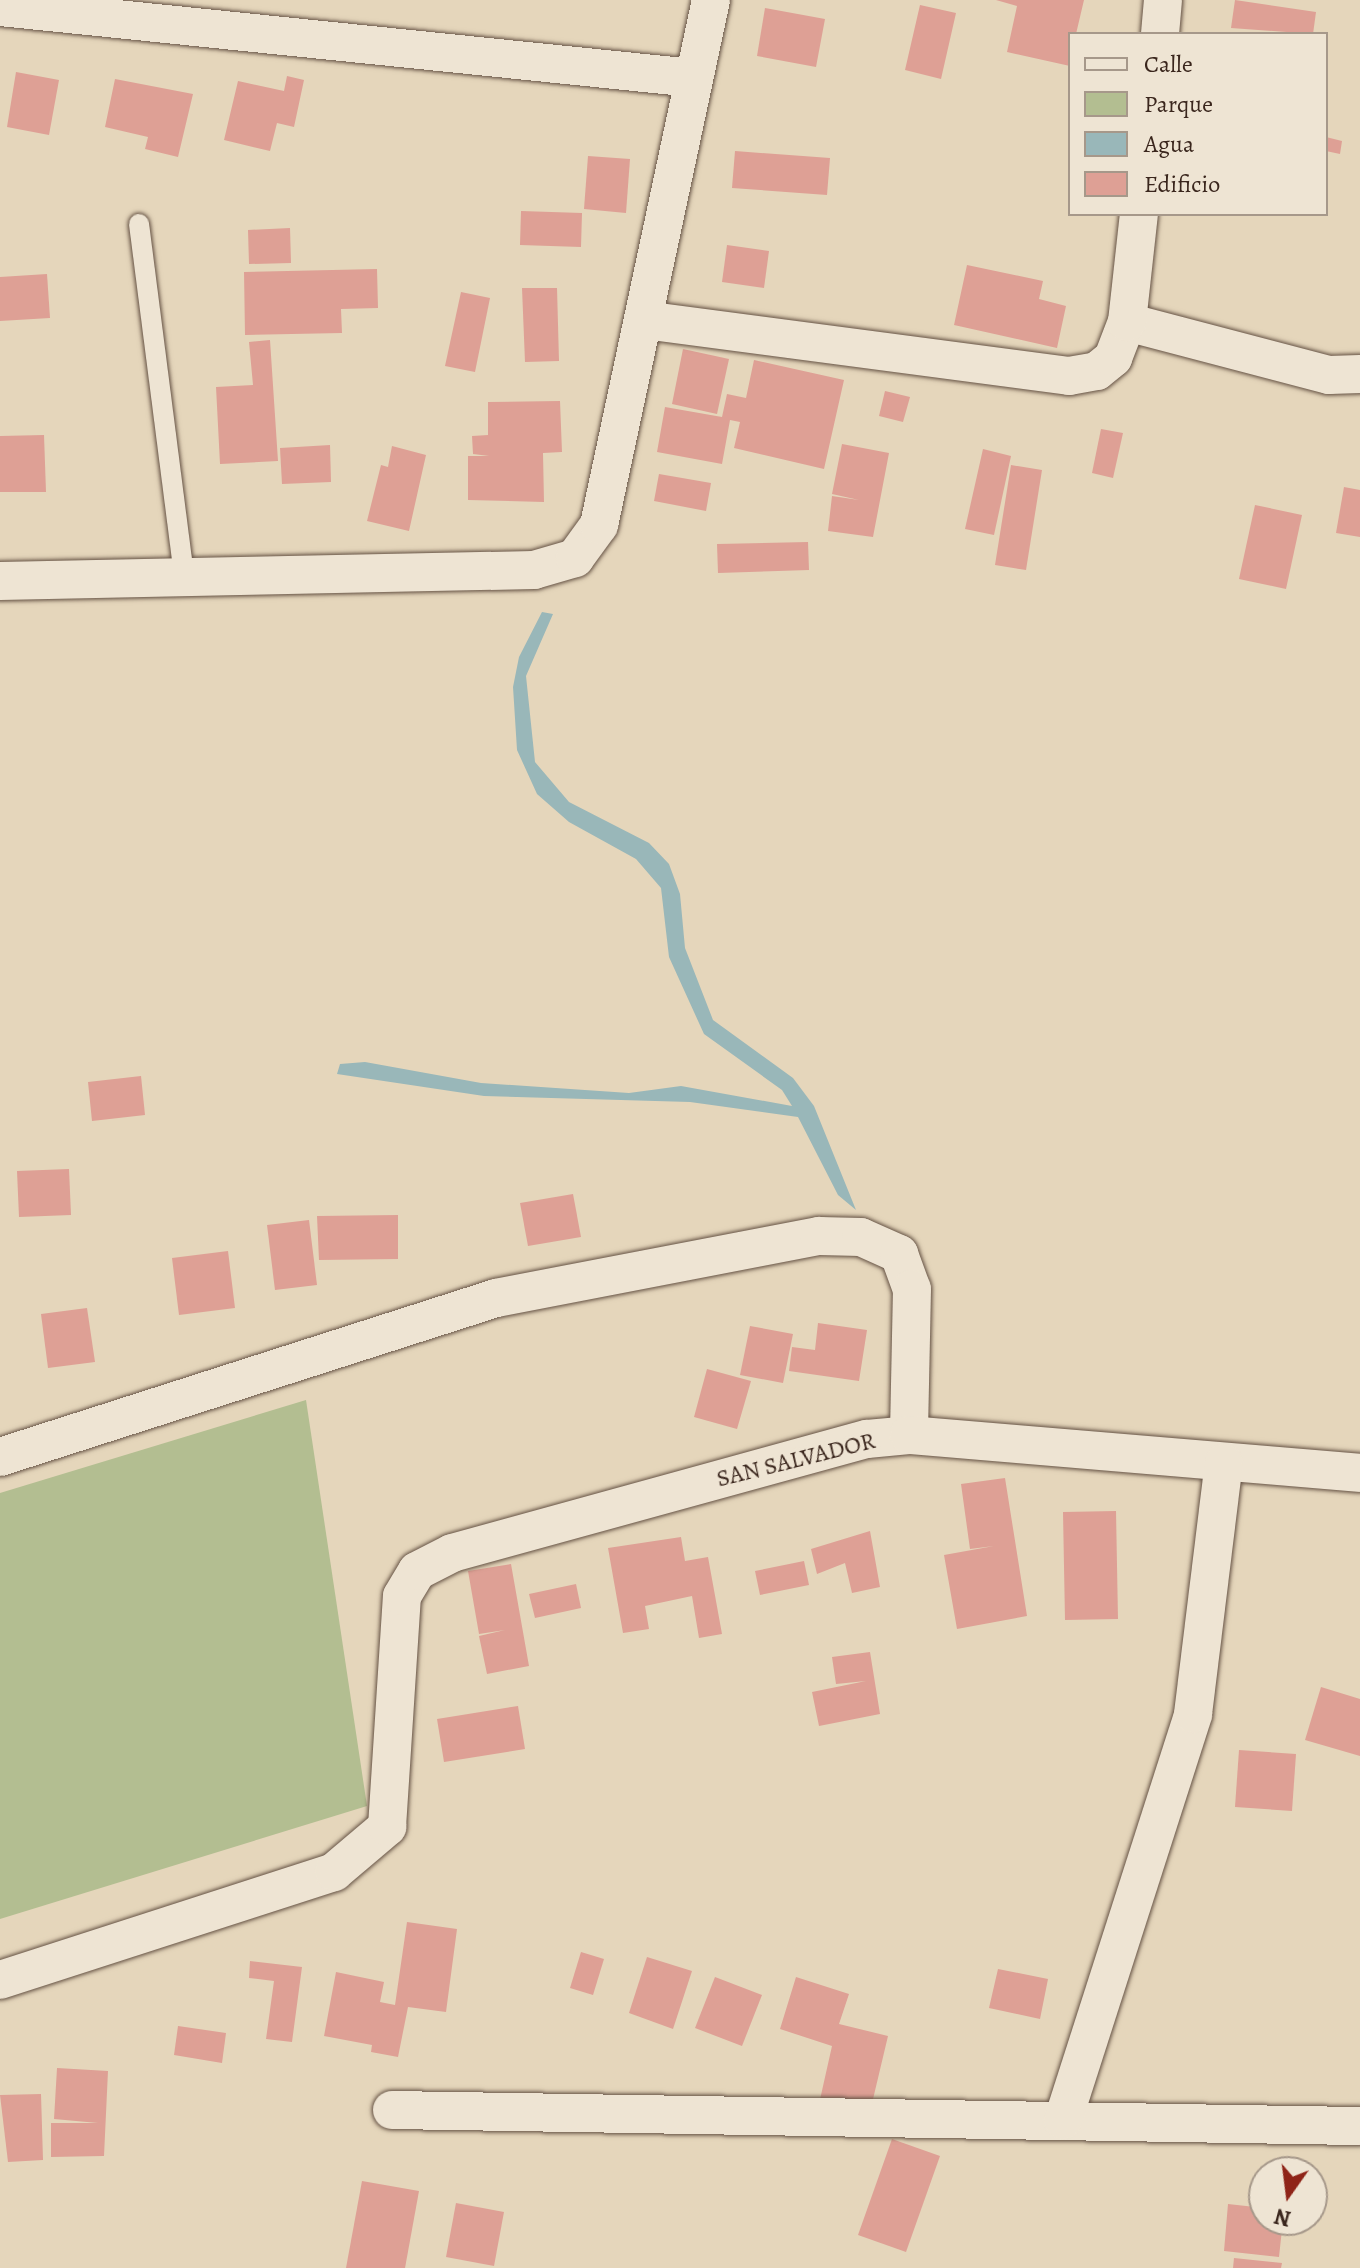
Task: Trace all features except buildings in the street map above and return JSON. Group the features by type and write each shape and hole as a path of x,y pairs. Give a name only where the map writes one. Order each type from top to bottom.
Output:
{"street":[{"path":"0,581 534,570 575,558 599,525 711,0"},
{"path":"1160,32 1163,0"},
{"path":"0,7 693,78"},
{"path":"644,320 1069,376 1097,371 1113,358 1127,322 1139,216"},
{"path":"1127,322 1329,375 1360,374"},
{"path":"0,1457 496,1298 819,1236 861,1237 899,1254 912,1289 909,1435"},
{"name":"SAN SALVADOR","path":"0,1980 334,1872 387,1827 402,1596 417,1571 452,1553 867,1439 909,1435 1360,1473"},
{"path":"1063,2120 1193,1714 1224,1463"},
{"path":"392,2110 1360,2126"}],"lane":[{"path":"139,224 184,577"}],"green space":[{"path":"306,1400 367,1806 0,1919 0,1493"}],"water":[{"path":"542,612 553,614 526,676 535,762 569,802 649,843 669,864 680,894 685,948 713,1020 793,1078 814,1106 856,1210 838,1195 798,1117 690,1102 484,1096 337,1074 340,1064 365,1062 481,1083 629,1093 681,1086 792,1106 782,1090 704,1034 669,957 661,888 636,859 569,822 537,794 517,750 513,687 519,657"}]}
